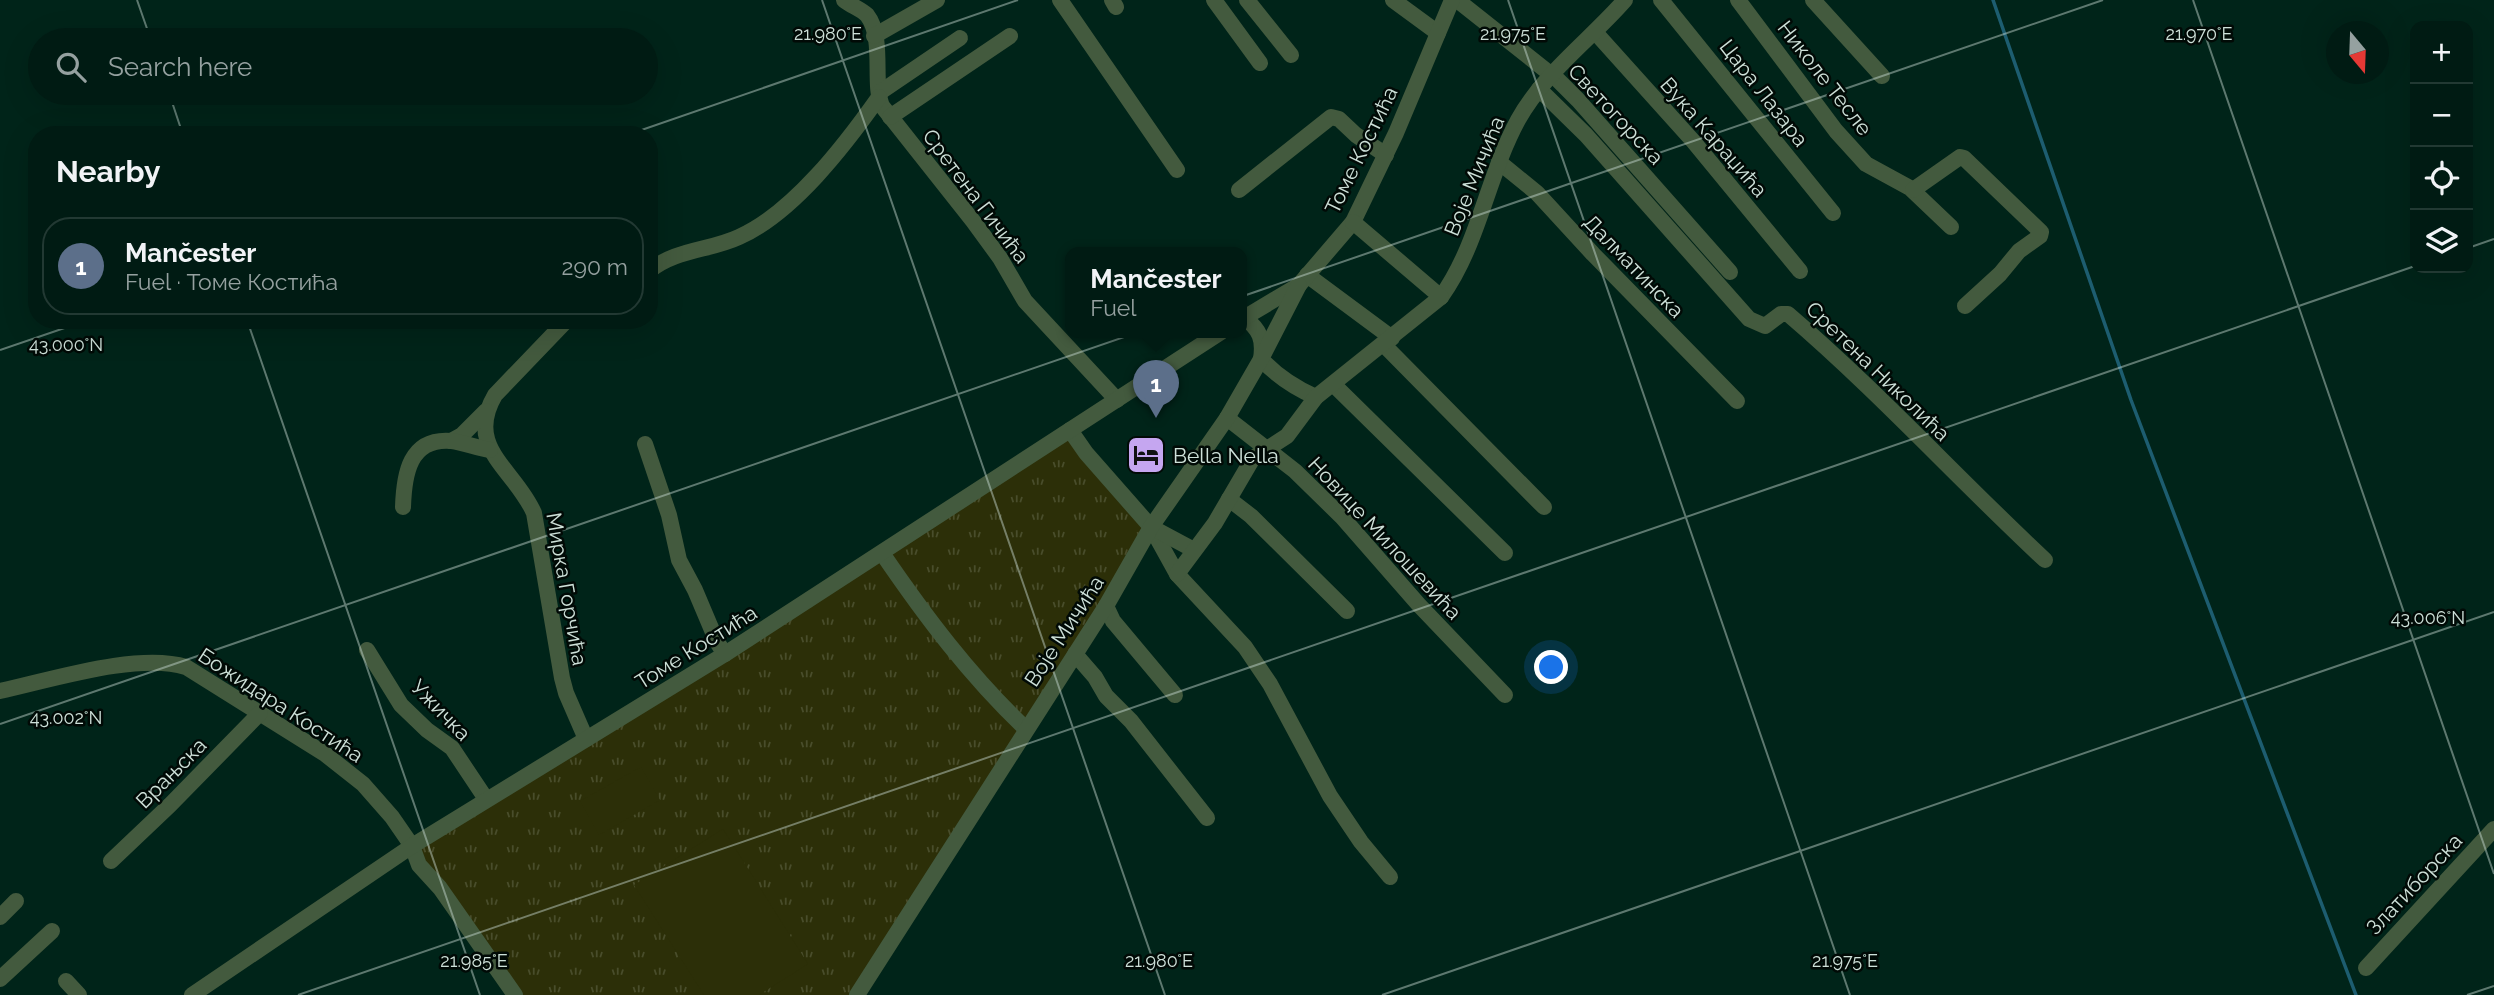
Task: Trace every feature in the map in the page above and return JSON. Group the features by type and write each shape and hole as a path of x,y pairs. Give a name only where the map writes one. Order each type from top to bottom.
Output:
{"street":[{"name":"Сретена Гичића","path":"844,0 868,7 878,53 879,95 890,117 974,221 1025,301 1117,400"},
{"path":"874,36 937,0"},
{"path":"1060,0 1177,170"},
{"path":"1213,0 1260,64"},
{"path":"1247,0 1291,55"},
{"path":"1393,0 1438,33"},
{"name":"Томе Костића","path":"1247,315 1303,280 1353,222 1455,0"},
{"name":"Светогорска","path":"1455,0 1552,76 1611,136 1730,272"},
{"name":"Воје Мичића","path":"1177,573 1215,523 1253,458 1287,436 1317,397 1441,297 1468,248 1499,162 1518,121 1539,89 1625,0"},
{"name":"Цара Лазара","path":"1661,0 1833,213"},
{"name":"Николе Тесле","path":"1738,0 1836,131 1866,164 1913,190 1951,226"},
{"path":"1813,0 1882,76"},
{"name":"Вука Караџића","path":"1595,32 1693,141 1800,271"},
{"path":"890,117 1010,36"},
{"path":"658,265 667,259 733,240 761,225 835,156 879,95 960,38"},
{"name":"Сретена Николића","path":"1539,89 1577,125 1749,319 1765,326 1781,314 1788,314 1856,376 1974,494 2045,560"},
{"path":"1239,190 1331,117 1339,119 1356,135 1386,155"},
{"path":"1913,190 1960,157 1964,158 2041,232 2040,236 2020,251 2000,274 1965,306"},
{"name":"Далматинска","path":"1499,162 1537,193 1737,401"},
{"path":"1353,222 1441,297"},
{"path":"1303,280 1388,341 1544,507"},
{"name":"Воје Мичића","path":"857,995 1106,606 1151,527 1227,418 1303,280"},
{"path":"1247,321 1260,332 1263,343 1261,359 1271,370 1296,388 1317,397"},
{"path":"451,441 490,450 484,426 495,395 558,329"},
{"name":"Томе Костића","path":"192,995 412,846 725,654 1212,338"},
{"path":"1333,384 1504,553"},
{"path":"403,507 405,474 416,454 427,446 451,441 463,435 488,409"},
{"name":"Новице Милошевића","path":"1227,418 1295,471 1342,517 1419,606 1505,695"},
{"path":"1070,430 1086,453 1151,527 1177,573 1245,647 1270,684 1330,796 1361,842 1390,877"},
{"path":"645,444 669,515 679,560 725,654"},
{"name":"Мирка Горчића","path":"490,450 526,496 534,513 562,678 586,739"},
{"path":"1229,499 1251,516 1348,611"},
{"path":"1151,527 1194,550"},
{"path":"882,553 941,637 993,698 1026,729"},
{"path":"1106,606 1113,621 1175,695"},
{"name":"Ужичка","path":"367,650 401,705 427,730 452,748 486,799"},
{"path":"1075,654 1095,677 1106,696 1131,722 1207,818"},
{"name":"Божидара Костића","path":"0,691 130,663 163,662 186,667 325,754 363,784 392,817 412,846 419,865 440,888 515,995"},
{"name":"Врањска","path":"111,861 260,713"},
{"name":"Златиборска","path":"2366,968 2494,829"},
{"path":"0,917 16,901"},
{"path":"0,979 52,931"},
{"path":"65,981 79,995"}],"green space":[{"path":"1070,430 1151,527 857,995 516,995 412,846"},
{"path":"641,767 660,800 599,835 580,801"},
{"path":"723,829 808,964 759,995 704,995 634,885"}],"waterway":[{"path":"1993,0 2131,400 2356,995"}],"place":[{"name":"Mančester","path":"1156,418"},
{"name":"Bella Nella","path":"1146,455"}]}
